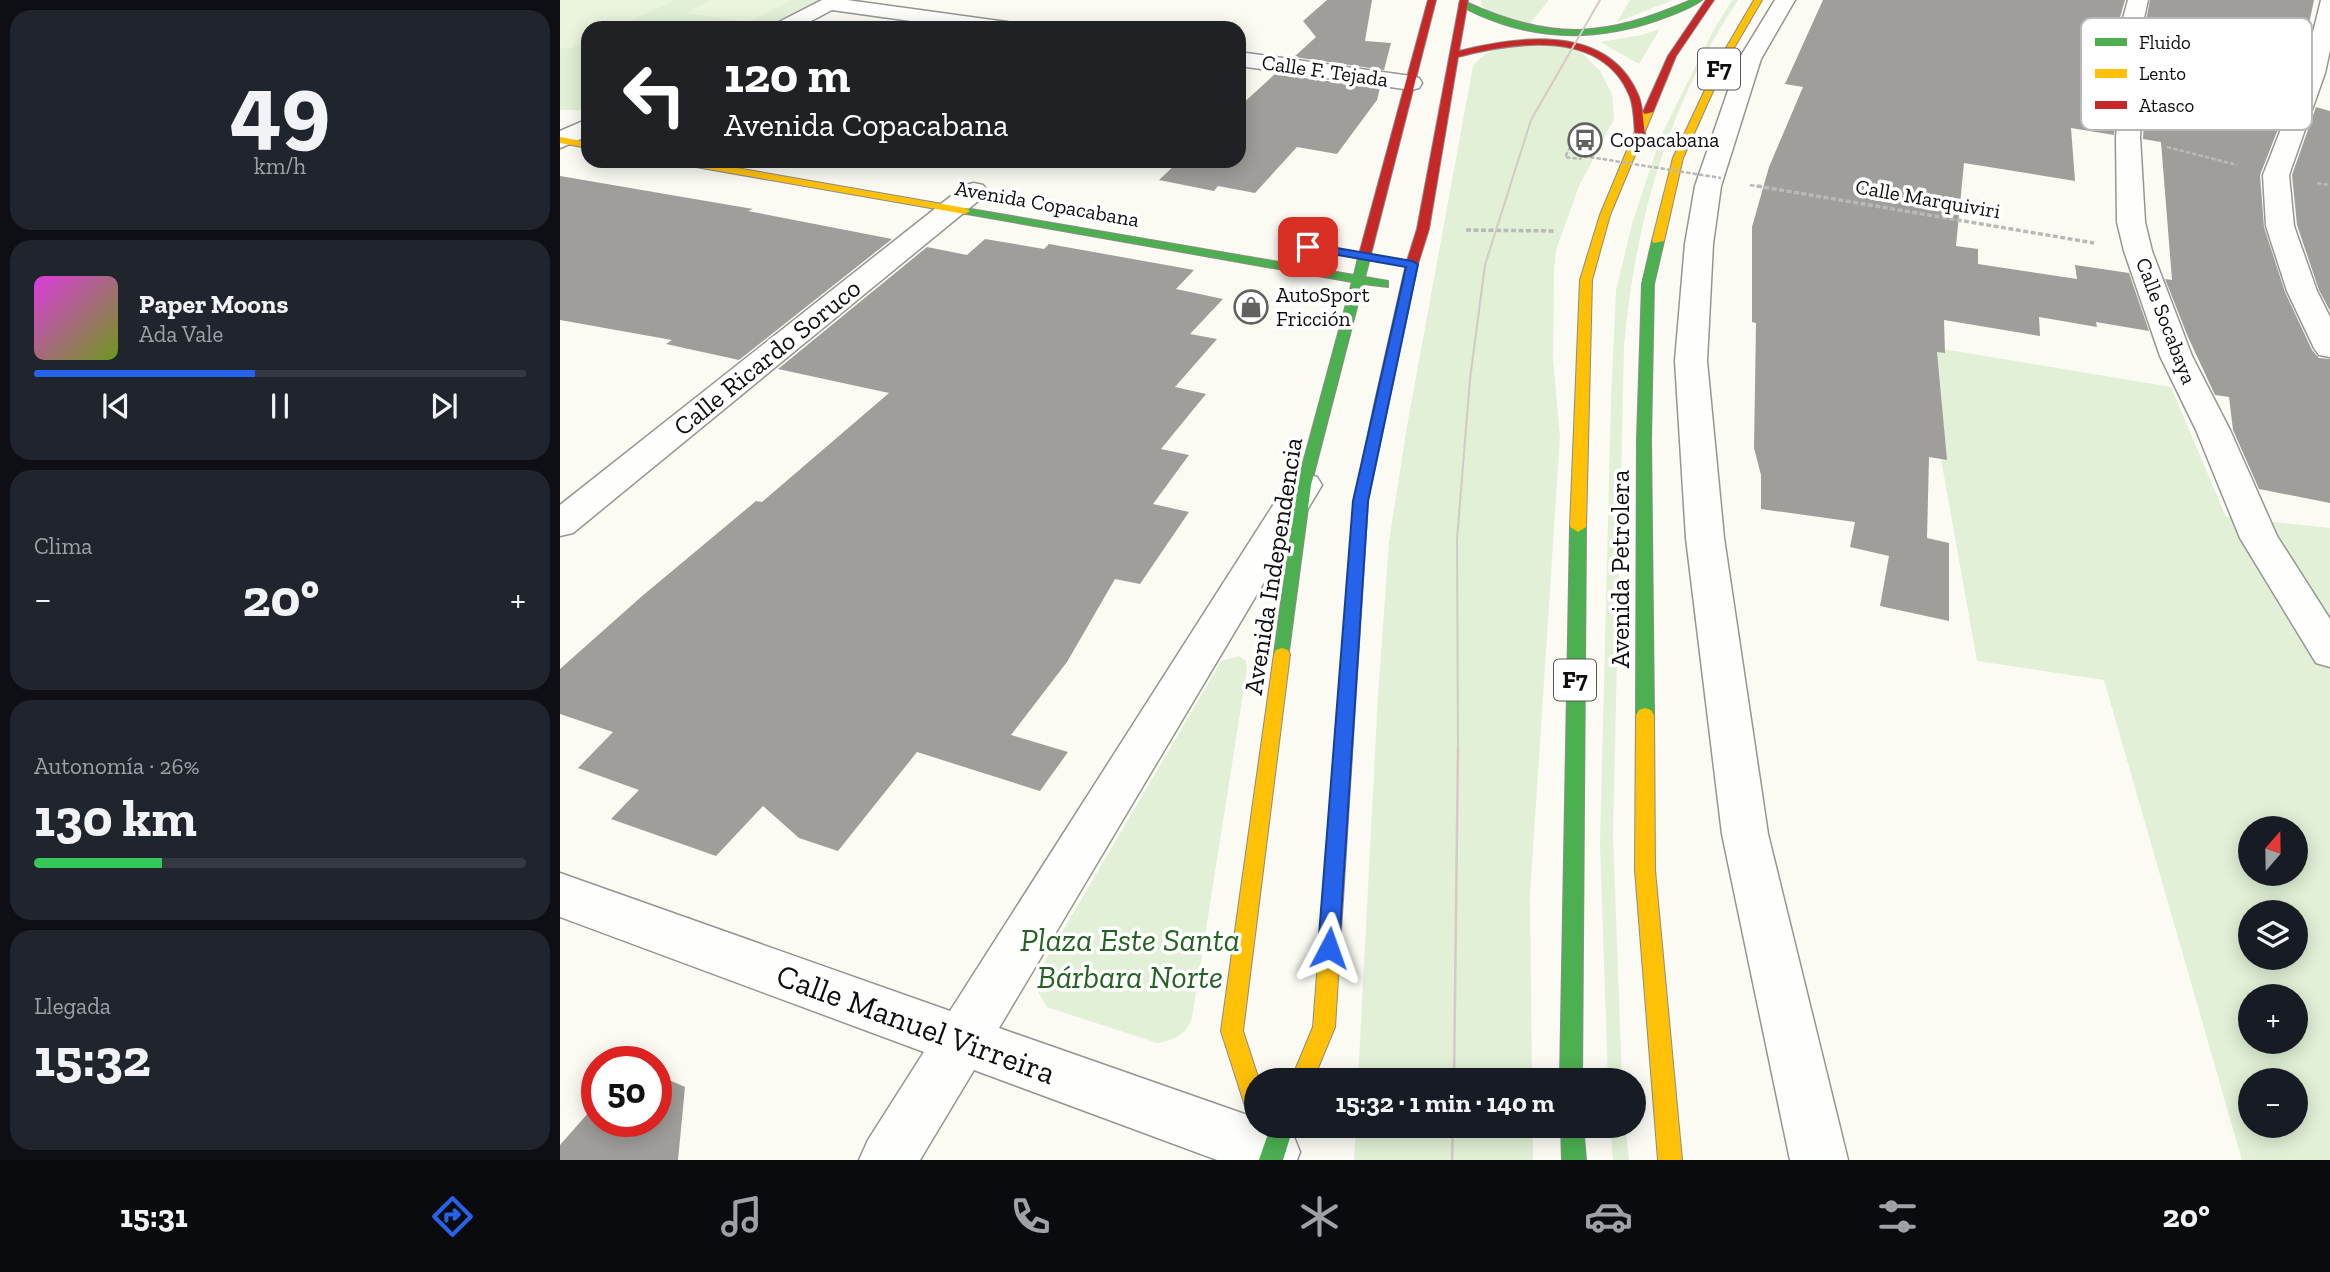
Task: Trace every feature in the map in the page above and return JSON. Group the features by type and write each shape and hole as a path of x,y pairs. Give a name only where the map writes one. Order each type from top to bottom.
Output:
{"main road":[{"name":"Avenida Independencia","path":"1245,1068 1232,1031 1304,485 1432,0"},
{"path":"1307,1068 1324,1027 1361,501 1407,288 1406,263 1423,229 1463,2 1500,25 1524,32 1578,36 1599,35 1639,26 1698,0"},
{"name":"Avenida Petrolera","path":"1570,1068 1579,429 1586,280 1605,215 1672,56 1710,0"},
{"name":"Avenida Petrolera","path":"1670,1160 1645,870 1644,439 1648,284 1678,158 1723,61 1758,0"},
{"path":"1454,55 1484,44 1522,38 1574,43 1593,51 1609,60 1625,76 1639,103 1640,134"},
{"path":"561,135 581,142"},
{"name":"Avenida Copacabana","path":"739,168 965,195 1358,280 1407,288"},
{"path":"1573,1138 1574,1160"}],"street":[{"path":"1785,0 1751,59 1724,180 1699,244 1691,361 1705,538 1745,834 1819,1160"},
{"name":"Calle Socabaya","path":"2134,18 2138,0"},
{"path":"796,21 833,2 960,21"},
{"path":"2312,77 2330,2"},
{"name":"Calle F. Tejada","path":"1246,60 1411,83"},
{"path":"561,135 581,128"},
{"name":"Calle Socabaya","path":"2129,130 2131,222 2138,251 2176,356 2213,429 2259,538 2330,652"},
{"path":"2293,130 2276,175 2280,226 2302,291 2330,348"},
{"name":"Calle Ricardo Soruco","path":"560,524 965,195"},
{"path":"888,1160 1304,485"},
{"name":"Calle Manuel Virreira","path":"560,895 961,1041 1244,1126"}],"path":[{"path":"2128,137 2330,186"},
{"name":"Calle Marquiviri","path":"1587,146 1580,159 1565,157 1571,146 1581,147 1577,155 1724,180 2138,251"},
{"path":"1457,230 1563,231"}],"green space":[{"path":"560,0 820,0 778,21 581,21 581,110 560,110"},
{"path":"560,0 675,0 630,21 581,21 581,44 570,49 560,48"},
{"path":"712,0 791,0 751,21 686,13"},
{"path":"1481,0 1549,0 1527,27 1493,16 1481,5"},
{"path":"1630,0 1673,0 1617,22"},
{"path":"1732,0 1738,0 1692,81 1659,166 1637,254 1624,346 1613,835 1622,1068 1608,1068 1600,845 1616,291 1632,224 1661,136 1713,31"},
{"path":"1660,29 1639,64 1600,42 1642,35"},
{"path":"1512,45 1562,46 1582,53 1600,71 1612,94 1614,119 1579,186 1556,250 1554,273 1553,358 1560,437 1530,895 1532,1068 1359,1068 1378,695 1389,542 1407,426 1473,66 1481,57"},
{"path":"1913,344 2171,387 2226,517 2330,528 2330,1160 2242,1160 2104,680 1977,661 1941,459"},
{"name":"Plaza Este Santa Bárbara Norte","path":"1239,656 1246,661 1247,669 1189,1024 1179,1036 1157,1043 1047,1007 1036,988 1037,975 1221,661"},
{"path":"1355,1138 1533,1138 1533,1160 1354,1160"},
{"path":"1611,1138 1626,1138 1629,1160 1613,1160"}],"building":[{"path":"1327,0 1372,0 1365,41 1391,43 1384,70 1294,57 1316,37 1303,21"},
{"path":"1823,0 2125,0 2120,18 2081,18 2081,130 2071,128 2075,181 1964,163 1956,246 1978,249 1978,264 2077,279 2075,265 2129,273 2149,331 2096,322 2097,327 2039,317 2040,336 1944,320 1945,353 1937,352 1947,460 1929,457 1927,538 1949,543 1949,621 1880,606 1889,556 1850,547 1855,522 1761,509 1761,475 1754,448 1756,323 1752,322 1752,227 1769,167 1803,87 1785,84"},
{"path":"2150,0 2314,0 2310,18 2146,18"},
{"path":"1275,74 1380,88 1377,100 1337,154 1297,147 1255,193 1218,186 1214,191 1159,180 1172,168 1246,168 1246,101"},
{"path":"2316,107 2330,111 2330,311 2319,290 2297,225 2292,175 2308,130 2312,130"},
{"path":"2083,130 2114,130 2114,135"},
{"path":"2144,130 2278,130 2260,175 2264,227 2285,292 2312,350 2319,358 2330,359 2330,503 2259,489 2233,430 2229,397 2215,395 2165,279 2172,280 2161,142 2143,139"},
{"path":"560,176 753,209 748,211 892,239 739,360 666,344 672,340 560,320"},
{"path":"985,239 1044,249 1049,244 1194,270 1176,289 1223,299 1190,334 1217,339 1175,387 1206,394 1161,449 1189,455 1153,504 1189,512 1140,584 1115,579 1067,662 1011,735 1068,752 1040,791 917,752 838,851 799,838 763,806 716,856 611,819 639,790 578,768 613,732 560,714 560,669 641,597 756,501 762,502 889,393 778,369 927,247 967,255"},
{"path":"672,1081 685,1087 678,1160 560,1160 560,1145 581,1121 581,1137 672,1137"}],"tram line":[{"path":"1458,747 1457,540 1470,379 1485,265 1531,120 1600,0"},
{"path":"1454,1068 1458,747"},
{"path":"1452,1160 1453,1138"}],"traffic: fast":[{"path":"1463,4 1523,28 1581,34 1638,24 1698,0"},
{"path":"965,211 1384,284"},
{"path":"1645,715 1644,439 1648,284 1658,241"},
{"path":"1282,654 1304,485 1364,258"},
{"path":"1344,739 1361,501 1382,401"},
{"path":"1571,1068 1578,527"},
{"path":"1271,1160 1279,1138"},
{"path":"1573,1138 1574,1160"}],"traffic: slow":[{"path":"1658,241 1678,158 1723,60 1758,0"},
{"path":"1578,527 1586,280 1605,215 1648,112"},
{"path":"560,140 581,144"},
{"path":"719,168 965,211"},
{"path":"1244,1068 1232,1031 1282,654"},
{"path":"1645,715 1645,870 1670,1160"},
{"path":"1307,1068 1324,1027 1344,739"}],"traffic: jam":[{"path":"1364,258 1432,0"},
{"path":"1382,401 1412,264 1423,229 1464,0"},
{"path":"1648,112 1672,56 1710,0"},
{"path":"1454,55 1515,42 1546,41 1575,45 1601,55 1622,73 1635,99 1640,134"}],"place":[{"name":"Copacabana","path":"1585,140"},
{"name":"AutoSport Fricción","path":"1251,307"}],"route":[{"path":"1308,247 1412,264 1361,501 1329,948"}]}
